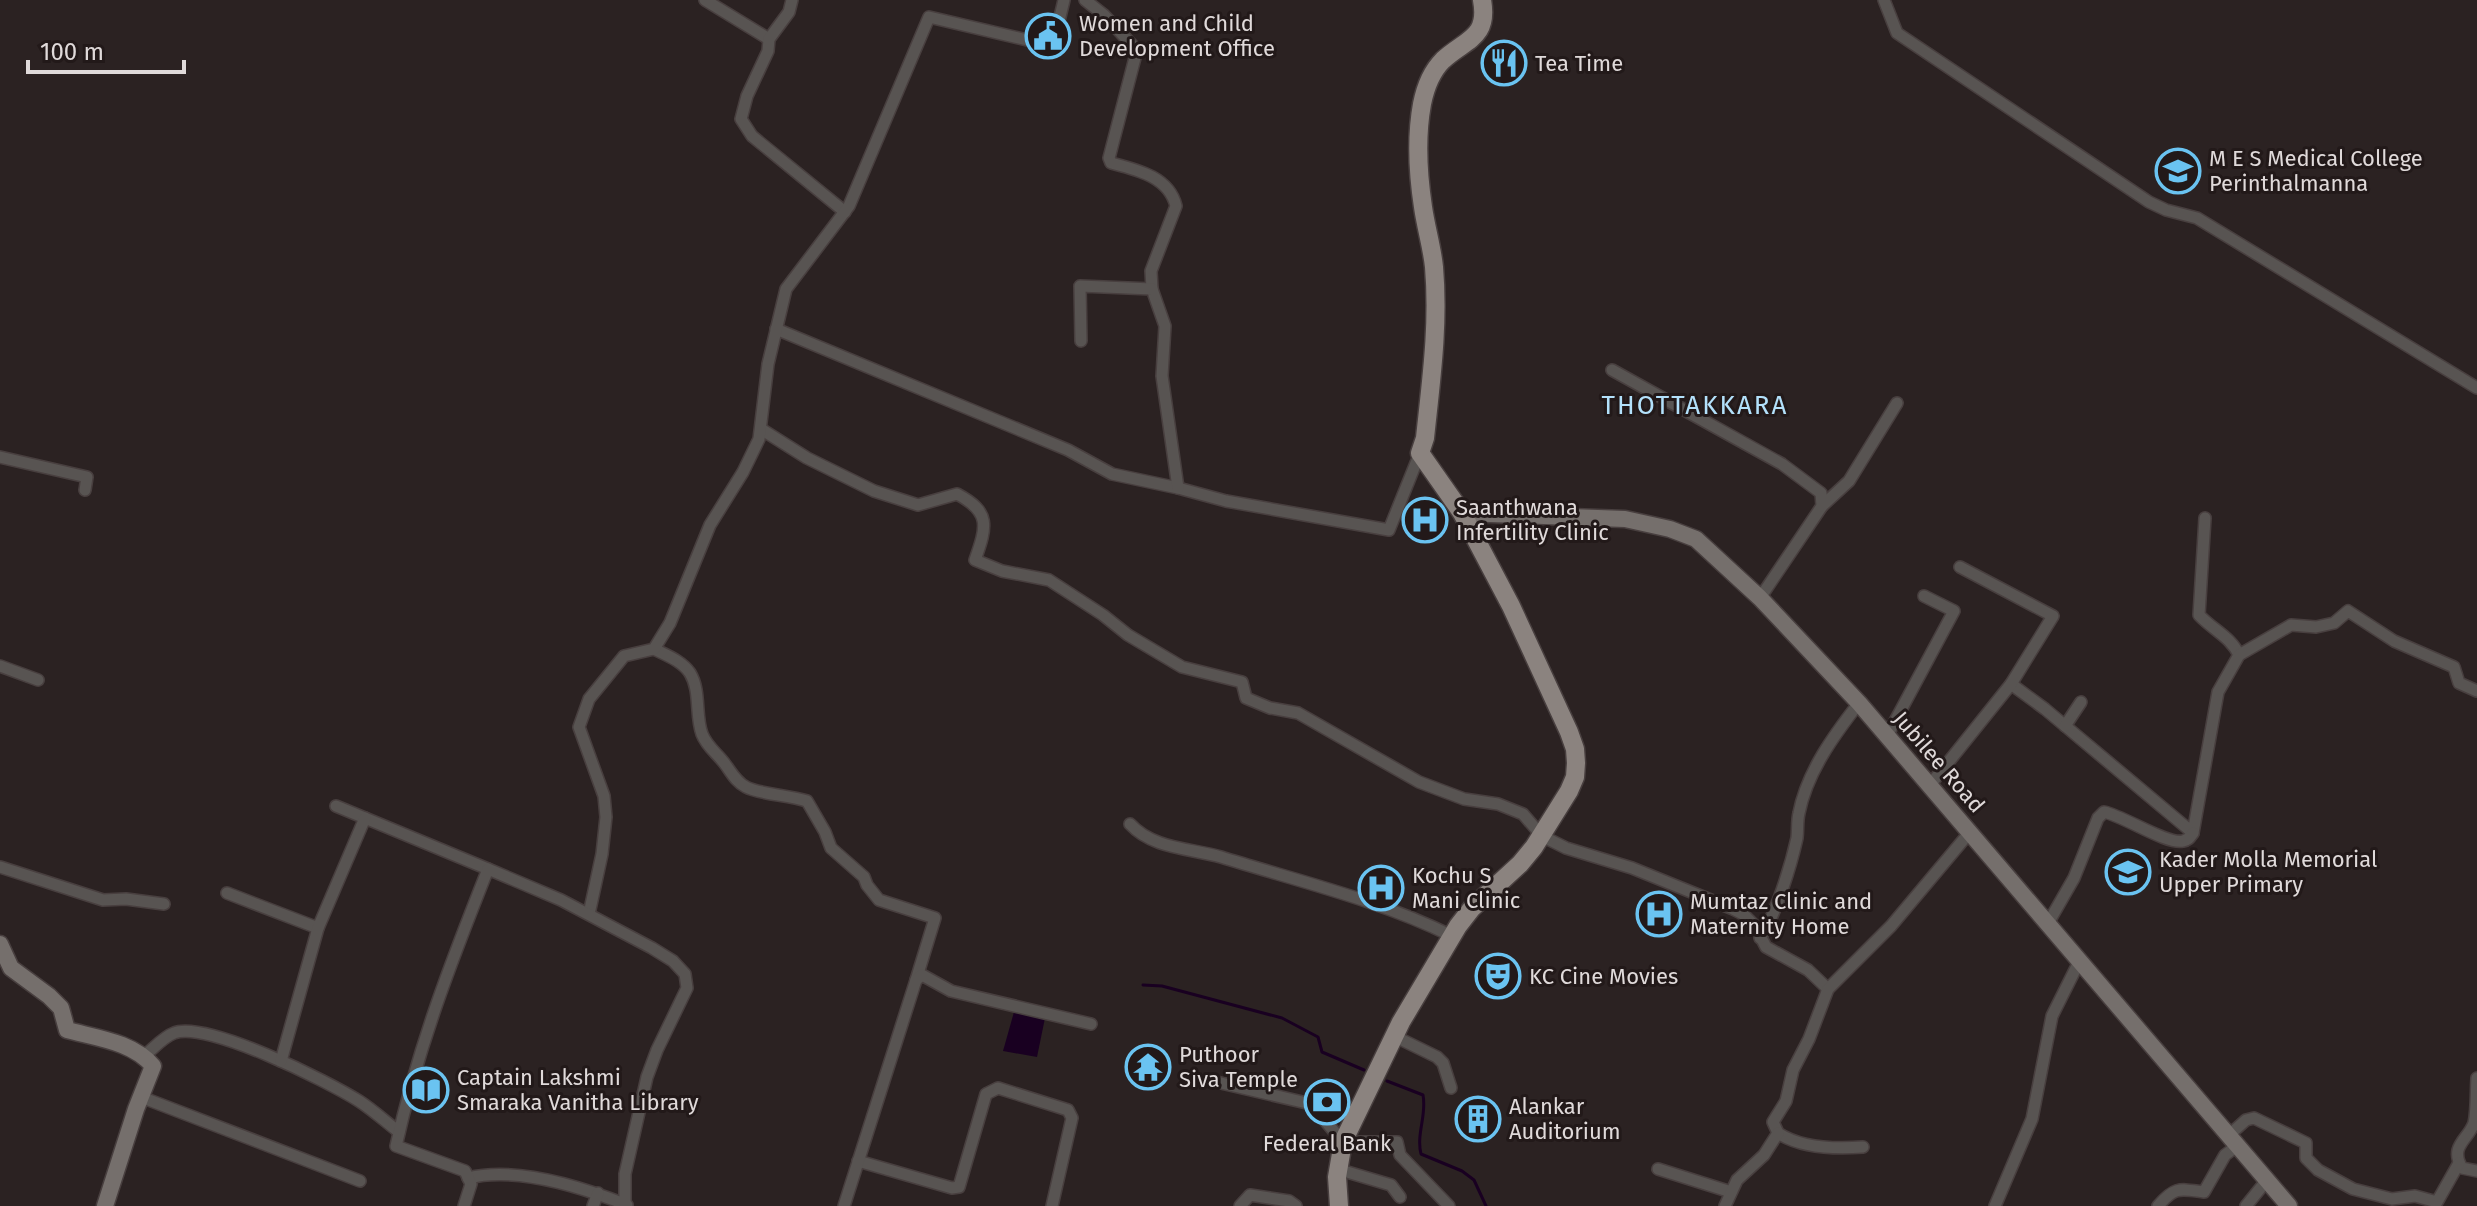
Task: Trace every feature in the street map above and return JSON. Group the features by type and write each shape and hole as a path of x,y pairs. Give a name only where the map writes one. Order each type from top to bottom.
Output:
{"main road":[{"path":"1339,1206 1337,1169 1343,1142 1394,1036 1452,936 1472,908 1520,864 1542,836 1575,777 1575,749 1511,606 1462,513 1420,453 1425,438 1435,339 1434,268 1419,176 1422,104 1440,62 1476,37 1484,14 1482,0"},
{"name":"Jubilee Road","path":"1462,513 1625,519 1670,529 1696,539 1760,598 1859,703 2289,1206"},
{"path":"0,944 11,968 61,1008 67,1030 130,1048 153,1066 105,1206"}],"street":[{"path":"705,0 769,39"},
{"path":"792,0 789,12 769,39 768,51 747,96 741,119 752,136 845,212"},
{"path":"654,649 670,623 710,525 743,472 759,439 768,364 786,289 845,212 929,17 1053,46 1064,0"},
{"path":"1085,0 1104,15 1135,48 1136,54 1109,158 1111,163 1152,176 1167,186 1176,206 1151,271 1152,289 1165,326 1162,376 1178,488"},
{"path":"1884,0 1897,33 2149,202 2197,218 2475,387 2477,373"},
{"path":"1081,341 1080,286 1152,289"},
{"path":"776,329 1068,450 1112,474 1226,501 1389,530 1420,453"},
{"path":"1612,370 1782,464 1821,493 1822,506"},
{"path":"1760,598 1822,506 1849,481 1897,403"},
{"path":"761,429 807,458 874,491 918,505 957,494 976,504 984,520 983,538 975,560 1002,571 1049,580 1128,635 1182,667 1242,682 1246,698 1270,708 1298,713 1419,782 1464,799 1498,804 1523,814 1542,836 1566,848 1632,868 1718,901 1743,914 1758,930 1766,947 1808,970 1828,989"},
{"path":"0,457 87,477 85,490"},
{"path":"2205,518 2199,615 2233,642 2239,655"},
{"path":"1930,785 2011,684 2053,616 1960,567"},
{"path":"1887,736 1954,611 1924,596"},
{"path":"2047,925 2074,878 2098,818 2104,812 2170,839 2188,840 2193,833 2218,692 2239,655 2291,625 2316,627 2334,623 2348,611 2394,641 2454,667 2459,683 2477,691"},
{"path":"589,914 602,854 606,817 604,796 579,727 589,699 624,656 654,649 680,662 689,672 696,688 696,707 702,734 737,780 750,789 807,801 831,848 864,877 879,900 935,918 884,1088 844,1206"},
{"path":"0,666 38,680"},
{"path":"2011,684 2193,833"},
{"path":"2065,726 2081,702"},
{"path":"1760,938 1777,903 1797,837 1799,814 1812,776 1840,727 1859,703"},
{"path":"336,806 589,914 673,961 688,980 647,1077 625,1174 628,1205 575,1186 507,1174 468,1178"},
{"path":"281,1061 318,928 365,818"},
{"path":"1130,824 1137,832 1172,848 1211,855 1416,918 1452,936"},
{"path":"1863,1147 1840,1149 1795,1142 1778,1133 1773,1122 1786,1101 1793,1070 1828,989 1891,926 1970,832"},
{"path":"0,867 103,900 126,899 164,904"},
{"path":"464,1206 471,1184 465,1171 396,1146 411,1076 441,988 488,869"},
{"path":"227,893 318,928"},
{"path":"1995,1206 2032,1119 2052,1016 2079,962"},
{"path":"916,980 922,975 951,991 1091,1024"},
{"path":"144,1056 175,1032 200,1033 238,1044 281,1061 359,1101 399,1132"},
{"path":"1394,1036 1437,1057 1443,1063 1451,1088"},
{"path":"2158,1206 2178,1189 2204,1192 2246,1120 2254,1118 2306,1143 2306,1158 2318,1170 2380,1202 2415,1196 2437,1202 2459,1163 2460,1143 2474,1123 2477,1078"},
{"path":"1208,1080 1311,1104 1343,1142 1397,1142 1400,1155 1449,1206"},
{"path":"858,1161 952,1188 959,1187 986,1094 998,1088 1068,1110 1072,1118 1052,1206"},
{"path":"141,1097 360,1181"},
{"path":"1725,1206 1745,1170 1764,1155 1778,1133"},
{"path":"2459,1163 2462,1168 2477,1171"},
{"path":"1337,1169 1391,1185 1400,1197"},
{"path":"1658,1169 1731,1192"},
{"path":"2246,1206 2267,1180"},
{"path":"593,1206 598,1193"},
{"path":"1240,1206 1250,1195 1289,1201 1296,1206"}],"shaded area":[{"path":"1014,1012 1045,1018 1037,1057 1003,1051"}],"waterway":[{"path":"1143,985 1162,986 1282,1018 1318,1037 1322,1052 1364,1070"},
{"path":"1387,1081 1423,1095 1421,1154 1462,1171 1474,1180 1486,1206"}],"place":[{"name":"Women and Child Development Office","path":"1048,36"},
{"name":"Tea Time","path":"1504,63"},
{"name":"M E S Medical College Perinthalmanna","path":"2178,171"},
{"name":"Saanthwana Infertility Clinic","path":"1425,520"},
{"name":"Kader Molla Memorial Upper Primary","path":"2128,872"},
{"name":"Kochu S Mani Clinic","path":"1381,888"},
{"name":"Mumtaz Clinic and Maternity Home","path":"1659,914"},
{"name":"KC Cine Movies","path":"1498,976"},
{"name":"Puthoor Siva Temple","path":"1148,1067"},
{"name":"Captain Lakshmi Smaraka Vanitha Library","path":"426,1090"},
{"name":"Federal Bank","path":"1327,1102"},
{"name":"Alankar Auditorium","path":"1478,1119"}],"district":[{"name":"THOTTAKKARA","path":"1695,405"}]}
